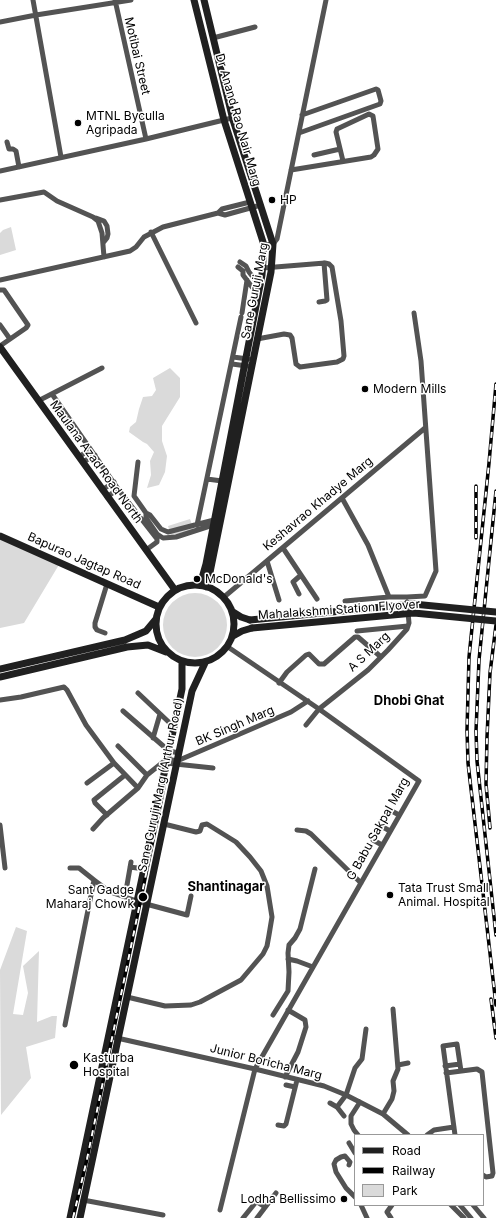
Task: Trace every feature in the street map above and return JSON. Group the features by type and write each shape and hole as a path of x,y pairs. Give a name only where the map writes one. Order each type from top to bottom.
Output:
{"main road":[{"name":"Dr Anand Rao Nair Marg","path":"194,0 224,120 264,245"},
{"name":"Dr Anand Rao Nair Marg","path":"204,0 232,118 273,244"},
{"name":"Sane Guruji Marg","path":"249,363 257,339 272,268 273,244"},
{"name":"Sane Guruji Marg","path":"204,586 214,522 232,447 249,363 263,268 264,245"},
{"name":"Maulana Azad Road North","path":"0,346 175,590"},
{"name":"Sane Guruji Marg","path":"204,586 224,479"},
{"name":"Bapurao Jagtap Road","path":"0,536 159,607"},
{"path":"190,585 204,586 216,591 224,597 229,604 233,612 235,624 233,636 228,647 217,657 204,663 193,664 182,662 173,658 166,652 159,642 156,631 156,619 159,607 175,590 190,585"},
{"name":"Mahalakshmi Station Flyover","path":"233,612 250,620 413,604 496,612"},
{"name":"Mahalakshmi Station Flyover","path":"233,636 252,628 414,614 496,620"},
{"path":"0,669 125,640 146,631 156,619"},
{"path":"0,677 127,647 148,645 166,652"},
{"name":"Sane Guruji Marg (Arthur Road)","path":"70,1218 182,689 182,662"},
{"name":"Sane Guruji Marg (Arthur Road)","path":"80,1218 176,762 192,691 204,663"},
{"path":"178,708 188,710"},
{"path":"172,736 182,738"},
{"path":"105,1050 115,1052"},
{"path":"98,1083 108,1085"},
{"path":"89,1127 99,1128"},
{"path":"75,1190 85,1192"}],"street":[{"path":"33,0 61,158"},
{"path":"0,22 115,1 131,0"},
{"name":"Sane Guruji Marg","path":"273,244 277,239 326,0"},
{"name":"Motibai Street","path":"115,1 146,139"},
{"path":"213,38 255,27"},
{"path":"299,133 380,104 381,101 378,90 376,89 302,115"},
{"path":"291,170 371,157 377,152 378,149 373,116 369,114 337,129 336,132 343,161"},
{"path":"0,171 146,139 232,118"},
{"path":"7,142 9,149 16,151 19,167"},
{"path":"314,155 340,149"},
{"path":"0,200 44,192 57,201 93,217 98,221 102,234 104,257"},
{"path":"0,280 130,251 136,247 144,237 163,227 218,213 225,215 251,205 261,205"},
{"path":"152,232 196,322"},
{"path":"264,245 273,244"},
{"path":"258,295 243,275 243,271 239,264 246,266 260,286"},
{"path":"319,302 327,300 324,264"},
{"path":"257,339 284,334 290,336 292,338 296,364 300,367 337,362 343,359 344,356 341,322 332,267 329,264 324,264 263,268"},
{"path":"197,525 232,364 247,280"},
{"path":"0,290 4,290 28,324 28,327 0,346"},
{"path":"345,602 389,597 425,596 436,571 421,361 414,313"},
{"path":"0,325 10,339"},
{"path":"233,357 249,363"},
{"path":"232,364 249,363"},
{"path":"38,400 102,368"},
{"path":"52,394 118,489 157,540 157,542 146,550"},
{"name":"Keshavrao Khadye Marg","path":"224,597 425,428"},
{"path":"81,460 90,449"},
{"path":"81,460 95,455"},
{"path":"138,462 134,496 146,513 150,515 161,529 168,532 214,522"},
{"path":"207,479 224,479"},
{"path":"102,490 114,482"},
{"path":"107,497 118,489"},
{"path":"342,498 368,545 389,597"},
{"path":"146,513 146,518 157,534 163,538 176,538 214,522"},
{"path":"283,548 317,599"},
{"path":"267,561 279,600"},
{"path":"299,594 293,582 301,575"},
{"path":"105,633 97,630 95,627 95,622 107,584"},
{"path":"357,631 408,626 407,597"},
{"name":"A S Marg","path":"306,725 319,709 368,670 407,629 408,626"},
{"path":"279,683 287,672 306,655 309,654 319,664 324,664 354,637 358,637 381,657"},
{"name":"G Babu Sakpal Marg","path":"220,1210 255,1069 419,781 319,709 228,647"},
{"path":"0,700 21,697 64,687 86,725 114,763 138,788"},
{"path":"138,693 174,727"},
{"name":"BK Singh Marg","path":"176,762 292,712 308,702"},
{"path":"123,711 169,751 179,753"},
{"path":"154,738 160,714"},
{"path":"118,746 147,775"},
{"path":"93,829 138,788 147,775 167,761 212,768"},
{"path":"87,783 114,763"},
{"path":"107,815 95,803 94,800 125,775"},
{"path":"390,810 399,815"},
{"path":"127,998 165,1006 191,1005 200,1002 241,980 263,954 267,946 272,917 267,886 261,871 250,857 236,842 207,824 202,825 200,831 196,832 164,824"},
{"path":"0,825 5,868"},
{"path":"381,826 390,831"},
{"path":"297,830 306,831 311,834 361,883"},
{"path":"373,840 382,845"},
{"path":"127,884 131,865 144,869"},
{"path":"70,868 79,868 110,892 187,915 191,896"},
{"path":"273,1015 288,991 289,945 300,929 315,870"},
{"path":"65,1025 94,880"},
{"path":"288,959 297,960 313,967"},
{"path":"288,991 297,995"},
{"path":"383,1114 392,1099 394,1091 393,1081 397,1073 398,1065 393,1009"},
{"path":"285,1077 298,1052 306,1027 305,1020 288,1010"},
{"path":"337,1107 346,1095 355,1068 362,1059 366,1029"},
{"name":"Junior Boricha Marg","path":"108,1036 324,1086 346,1095 383,1114 407,1134"},
{"path":"455,1134 445,1066 444,1046 457,1044 461,1071"},
{"path":"398,1065 408,1063"},
{"path":"445,1066 460,1064"},
{"path":"446,1073 477,1069 481,1070 494,1173 492,1176 486,1177 484,1176"},
{"path":"278,1125 284,1126 286,1124 297,1080"},
{"path":"286,1085 295,1087"},
{"path":"357,1134 351,1124 352,1116 360,1102"},
{"path":"330,1103 337,1107 344,1116"},
{"path":"428,1134 434,1130 454,1128"},
{"path":"349,1143 354,1151"},
{"path":"349,1165 350,1162 345,1156 336,1160 334,1164 336,1172 346,1188 354,1196"},
{"path":"257,1218 276,1193"},
{"path":"83,1200 163,1215"},
{"path":"244,1218 256,1202 265,1208"},
{"path":"361,1206 367,1218"},
{"path":"391,1206 386,1212 392,1218"},
{"path":"452,1206 464,1218"},
{"path":"461,1206 471,1218"},
{"path":"466,1211 472,1206"},
{"path":"474,1206 484,1218"}],"green space":[{"path":"11,227 16,250 0,255 0,233"},
{"path":"170,368 180,378 180,397 162,426 162,441 167,456 165,472 159,485 147,488 151,475 150,461 154,452 147,444 129,432 130,427 136,422 143,397 152,396 156,390 153,378"},
{"path":"190,519 194,530 171,536 168,526"},
{"path":"0,536 60,563 24,623 0,628"},
{"path":"195,593 213,599 221,607 227,625 221,643 213,651 195,657 177,651 169,643 163,625 169,607 177,599"},
{"path":"16,927 27,931 13,1014 23,1015 28,993 23,966 39,951 37,1022 52,1016 57,1016 55,1038 26,1047 31,1078 1,1115 0,970"}],"railway":[{"path":"496,384 469,657 467,730 468,763 496,1005"},
{"path":"476,486 476,538"},
{"path":"496,491 479,660 476,731 477,761 496,935"},
{"path":"490,828 486,784 487,737 490,673 496,625"},
{"path":"73,1218 87,1159 164,787"},
{"path":"491,999 496,1038"}],"place":[{"name":"MTNL Byculla Agripada","path":"78,123"},
{"name":"HP","path":"272,200"},
{"name":"Modern Mills","path":"365,389"},
{"name":"McDonald's","path":"197,579"},
{"name":"Tata Trust Small Animal. Hospital","path":"390,895"},
{"name":"Sant Gadge Maharaj Chowk","path":"143,897"},
{"name":"Kasturba Hospital","path":"74,1065"},
{"name":"Lodha Bellissimo","path":"344,1199"}],"district":[{"name":"Dhobi Ghat","path":"409,701"},
{"name":"Shantinagar","path":"226,887"}]}
